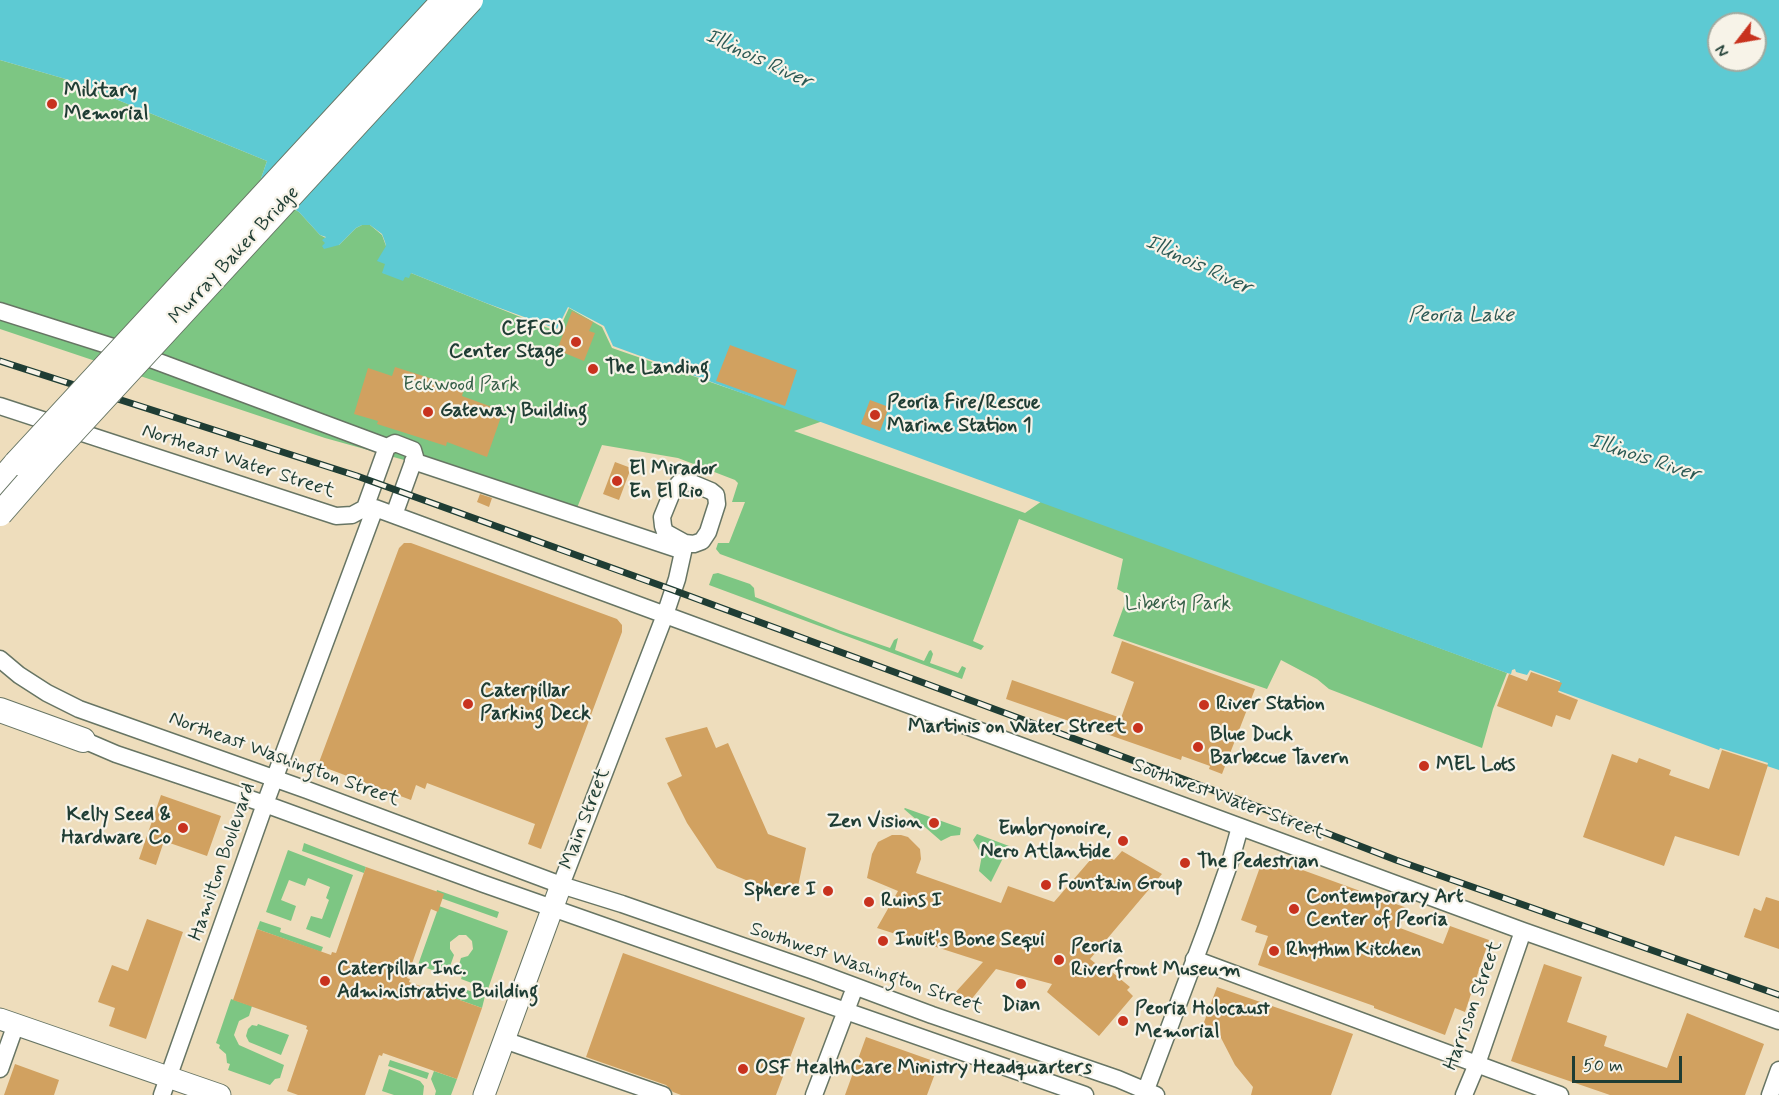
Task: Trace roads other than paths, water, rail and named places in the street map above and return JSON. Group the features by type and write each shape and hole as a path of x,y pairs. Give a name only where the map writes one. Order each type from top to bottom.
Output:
{"highway":[{"name":"Murray Baker Bridge","path":"0,482 8,468 444,0"},
{"name":"Murray Baker Bridge","path":"0,514 471,0"},
{"path":"0,710 83,740"}],"main road":[{"name":"Main Street","path":"484,1095 561,885"},
{"path":"8,1022 166,1086 220,1095"}],"street":[{"path":"0,311 148,358 387,447 395,443 413,450 415,457 394,515"},
{"name":"Northeast Water Street","path":"0,406 336,516 352,515 370,508"},
{"name":"Hamilton Boulevard","path":"166,1086 370,508 387,447"},
{"name":"Main Street","path":"413,461 684,547 677,579 665,615 561,885"},
{"path":"370,508 665,615"},
{"name":"Southwest Water Street","path":"665,615 1523,931 1779,1021"},
{"name":"Northeast Washington Street","path":"0,659 19,675 47,693 79,709 275,778 561,885"},
{"path":"0,696 46,725 116,753 1085,1095"},
{"path":"1149,1094 1194,959 1231,859 1240,827"},
{"name":"Southwest Washington Street","path":"561,885 622,904 1118,1079 1149,1094"},
{"name":"Harrison Street","path":"1464,1095 1523,931"},
{"path":"1194,959 1560,1095"},
{"path":"814,1095 855,987"},
{"path":"0,1069 8,1022"},
{"path":"504,1040 663,1095"},
{"path":"1770,1095 1779,1070"}],"water":[{"name":"Peoria Lake","path":"0,0 1779,0 1779,770 1767,766 1768,763 1720,748 1719,750 1557,690 1560,681 1530,670 1527,675 1516,672 1515,669 1511,674 1507,673 613,346 604,326 568,307 557,329 411,273 409,278 405,277 403,281 382,273 385,264 377,261 386,246 382,234 370,225 362,225 339,245 324,249 322,246 325,243 322,240 326,237 320,235 299,212 258,187 267,161 69,80 0,60"}],"railway":[{"path":"0,361 357,476 673,590 1396,860 1779,995"}],"place":[{"name":"Military Memorial","path":"52,104"},
{"name":"CEFCU Center Stage","path":"576,342"},
{"name":"The Landing","path":"593,369"},
{"name":"Gateway Building","path":"428,412"},
{"name":"Peoria Fire/Rescue Marine Station 1","path":"875,415"},
{"name":"El Mirador En El Rio","path":"617,481"},
{"name":"Caterpillar Parking Deck","path":"468,704"},
{"name":"River Station","path":"1204,705"},
{"name":"Martinis on Water Street","path":"1138,728"},
{"name":"Blue Duck Barbecue Tavern","path":"1198,747"},
{"name":"MEL Lots","path":"1424,766"},
{"name":"Zen Vision","path":"934,823"},
{"name":"Kelly Seed & Hardware Co","path":"183,828"},
{"name":"Embryonoire, Nero Atlantide","path":"1123,841"},
{"name":"The Pedestrian","path":"1185,863"},
{"name":"Fountain Group","path":"1046,885"},
{"name":"Sphere I","path":"828,891"},
{"name":"Ruins I","path":"869,902"},
{"name":"Contemporary Art Center of Peoria","path":"1294,909"},
{"name":"Inuit's Bone Sequi","path":"883,941"},
{"name":"Rhythm Kitchen","path":"1274,951"},
{"name":"Peoria Riverfront Museum","path":"1059,960"},
{"name":"Caterpillar Inc. Administrative Building","path":"325,981"},
{"name":"Dian","path":"1021,984"},
{"name":"Peoria Holocaust Memorial","path":"1123,1021"},
{"name":"OSF HealthCare Ministry Headquarters","path":"743,1069"}],"water label":[{"name":"Illinois River","path":"758,60"},
{"name":"Illinois River","path":"1198,266"},
{"name":"Illinois River","path":"1644,459"}],"park label":[{"name":"Eckwood Park","path":"461,386"},
{"name":"Liberty Park","path":"1178,605"}]}
